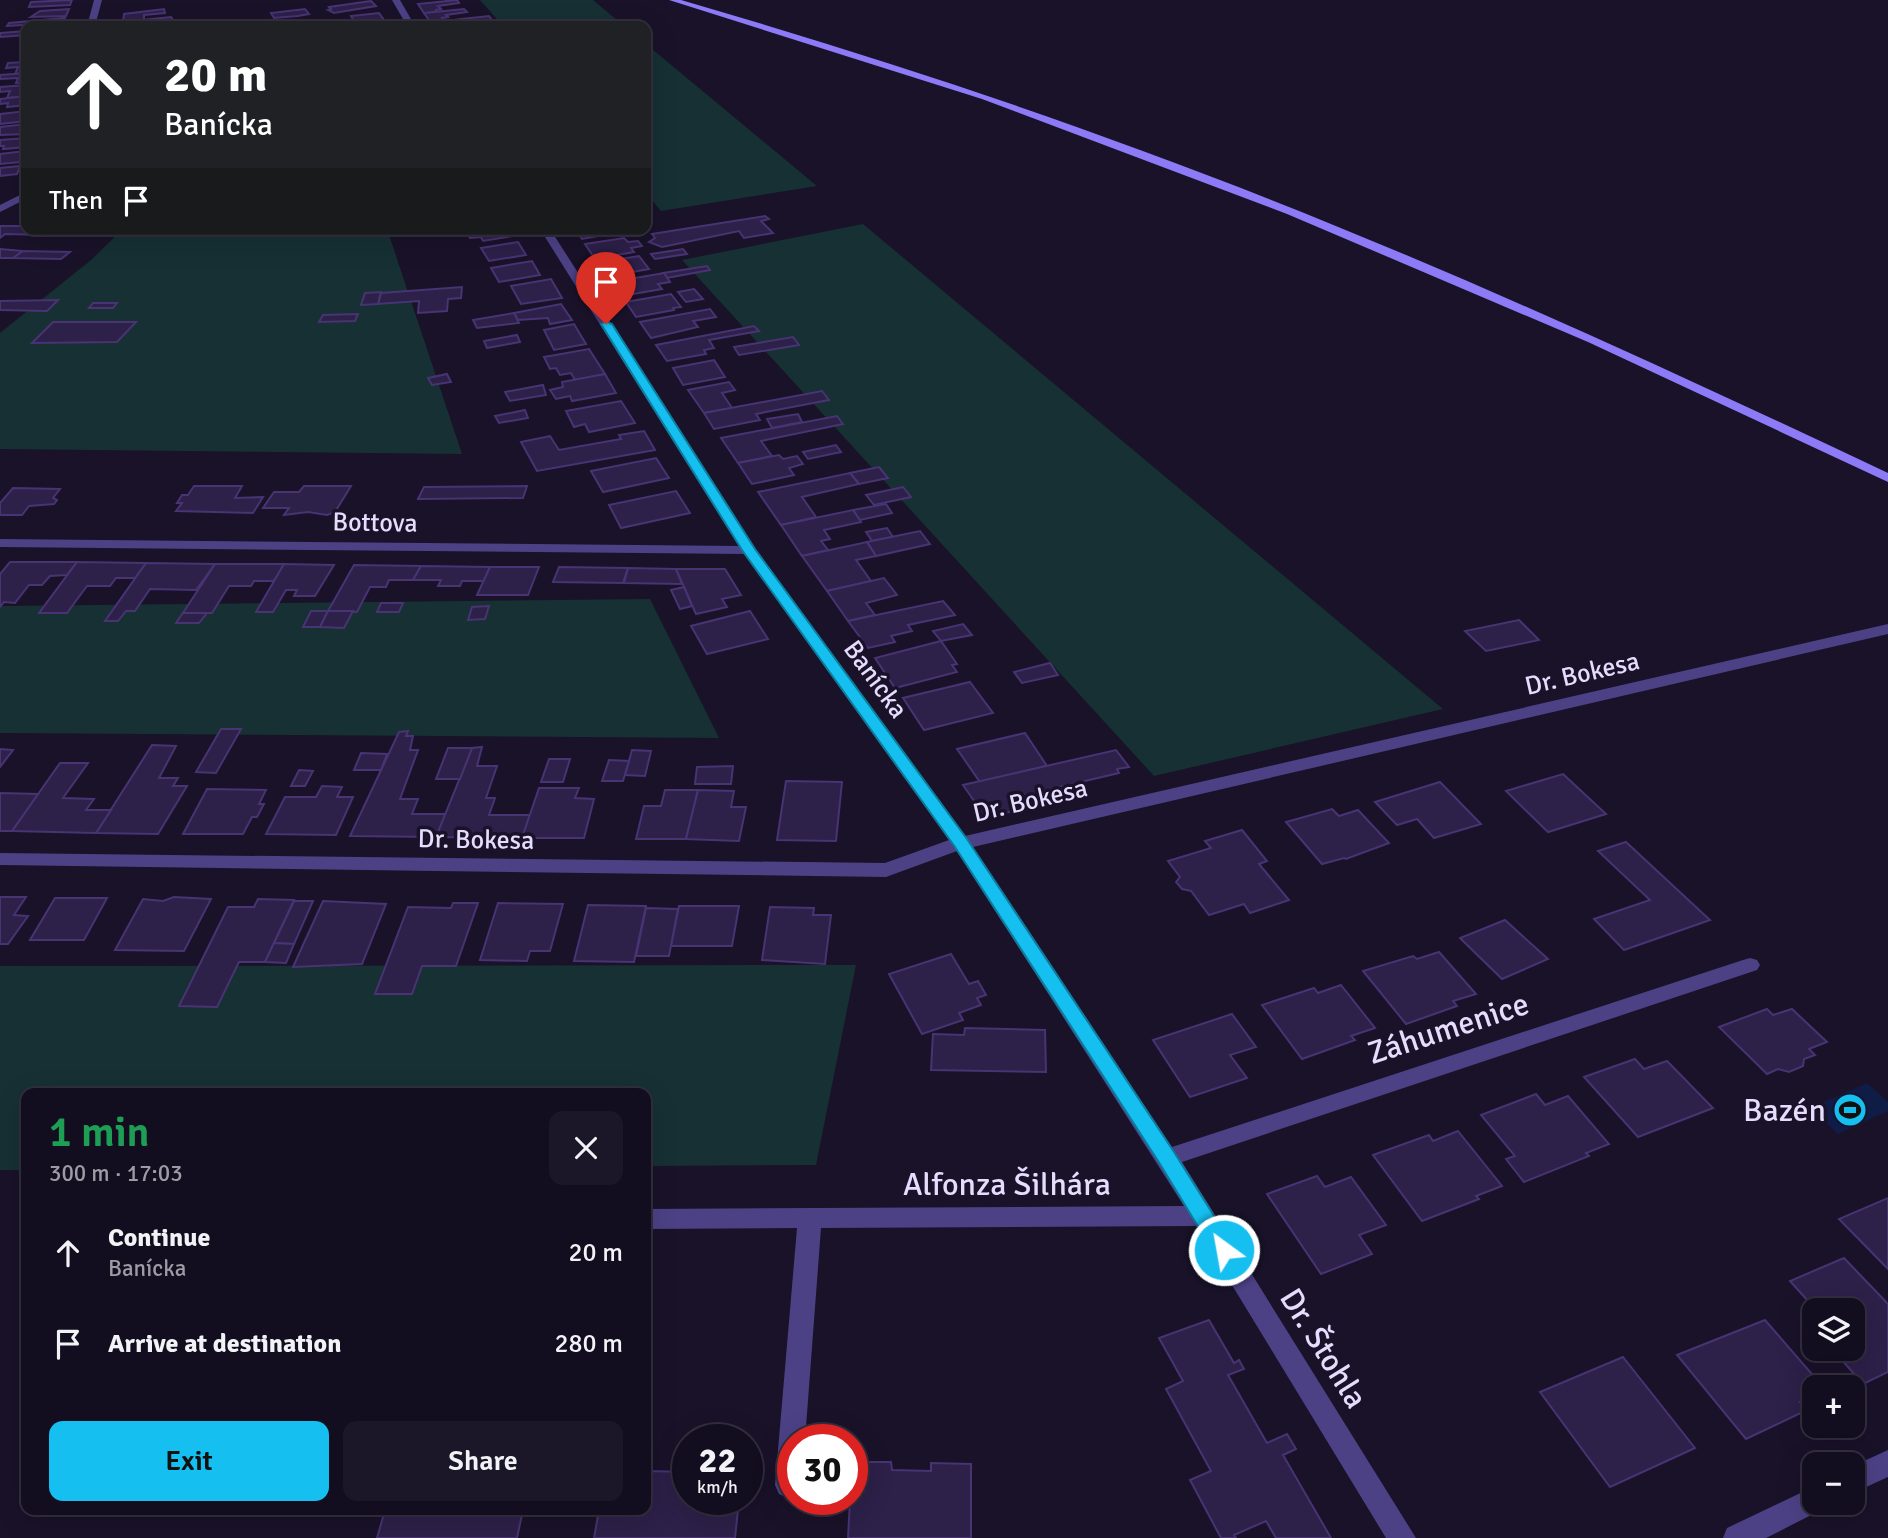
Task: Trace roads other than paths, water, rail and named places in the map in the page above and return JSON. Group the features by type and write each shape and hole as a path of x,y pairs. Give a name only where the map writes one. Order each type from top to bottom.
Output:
{"main road":[{"path":"673,0 911,72 1236,190 1496,297 1688,383 1888,478"}],"street":[{"path":"93,21 98,0"},
{"path":"396,0 408,21"},
{"path":"0,209 21,198"},
{"name":"Banícka","path":"549,235 749,550 961,843 1167,1158"},
{"name":"Bottova","path":"0,543 749,550"},
{"name":"Dr. Bokesa","path":"0,859 886,870 961,843 1888,629"},
{"name":"Záhumenice","path":"1167,1158 1751,965"},
{"name":"Dr. Štohla","path":"1167,1158 1402,1538"},
{"name":"Alfonza Šilhára","path":"651,1219 1203,1216"},
{"path":"793,1424 810,1218"},
{"path":"1865,1474 1888,1463"},
{"path":"1737,1538 1802,1506"}],"water":[{"name":"Bazén","path":"1867,1083 1888,1102 1888,1111 1838,1134 1810,1108"}],"place":[{"name":"Bazén","path":"1850,1110"}]}
